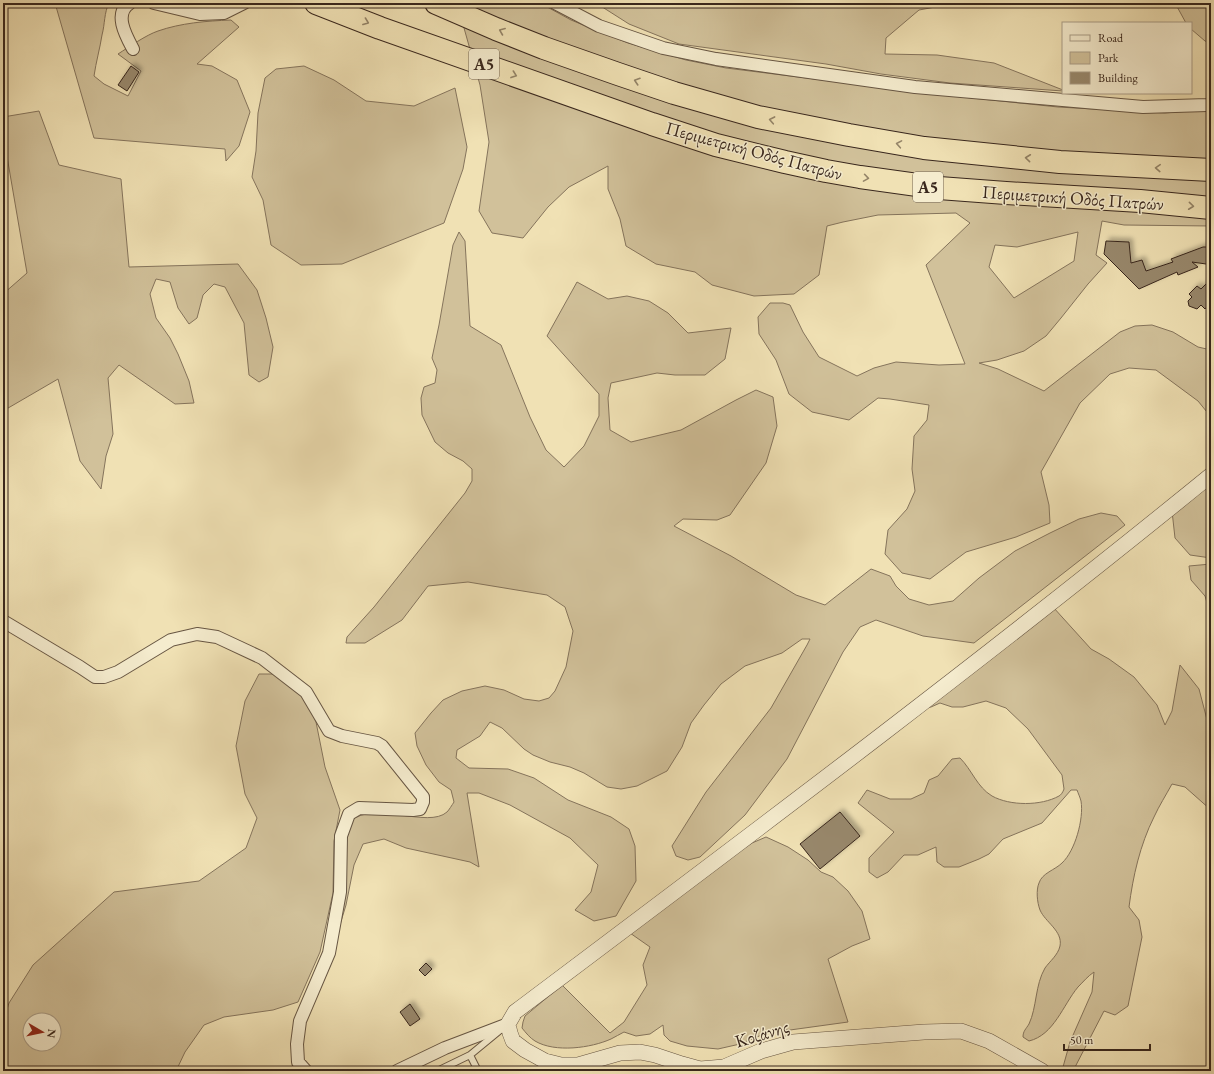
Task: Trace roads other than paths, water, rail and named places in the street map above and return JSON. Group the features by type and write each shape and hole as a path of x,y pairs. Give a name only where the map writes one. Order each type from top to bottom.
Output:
{"highway":[{"name":"Περιμετρική Οδός Πατρών","path":"316,3 380,28 652,124 743,152 826,171 903,184 975,191 1112,199 1211,208"},
{"name":"Περιμετρική Οδός Πατρών","path":"436,3 544,48 674,93 758,117 924,148 1060,162 1211,170"}],"street":[{"path":"130,3 121,15 123,29 133,49"},
{"path":"154,3 200,14 224,13 244,3"},
{"path":"555,3 599,26 662,48 716,59 914,87 1143,107 1211,104"},
{"path":"397,1071 445,1048 508,1024 515,1012 822,781 1120,549 1211,475"},
{"path":"3,621 95,677 104,677 118,672 171,640 197,634 217,637 262,658 306,692 329,731 342,736 377,743 382,746 423,797 423,802 420,809 359,808 350,814 341,836 340,892 329,953 300,1021 297,1044 298,1062 306,1071"},
{"name":"Κοζάνης","path":"508,1024 513,1041 525,1050 545,1061 561,1065 578,1065 620,1053 640,1052 655,1055 700,1069 724,1066 761,1051 793,1042 924,1032 961,1032 989,1041 1042,1071"}],"lane":[{"path":"437,1071 470,1055 508,1024"},
{"path":"470,1055 478,1071"}]}
